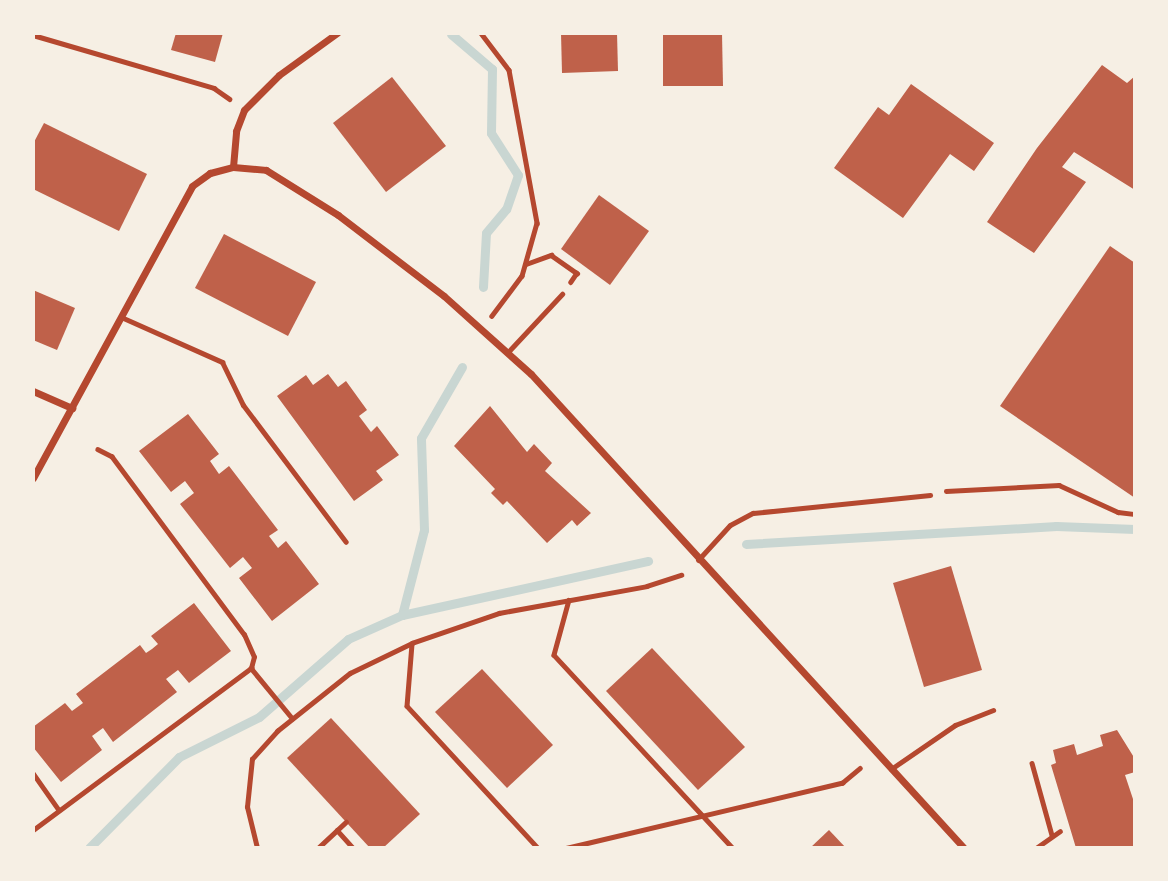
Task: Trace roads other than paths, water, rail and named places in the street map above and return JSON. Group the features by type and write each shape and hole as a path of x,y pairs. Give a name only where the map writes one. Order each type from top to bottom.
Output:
{"street":[{"path":"233,167 236,131 244,110 279,75 337,33"},
{"path":"33,478 192,186 210,173 233,167 266,170 338,215 444,296 508,353 563,408 698,560 964,848"},
{"path":"33,391 72,408"}],"lane":[{"path":"508,353 562,293"},
{"path":"121,317 222,362 243,405 346,542"},
{"path":"698,560 730,525 753,513 930,495"},
{"path":"891,769 955,725 993,710"}],"waterway":[{"path":"451,34 492,69 491,133 518,175 506,209 486,233 483,287"},
{"path":"402,615 424,530 421,438 462,367"},
{"path":"746,544 1056,526 1135,529"},
{"path":"89,848 179,757 259,717 348,639 402,615 648,561"}]}
